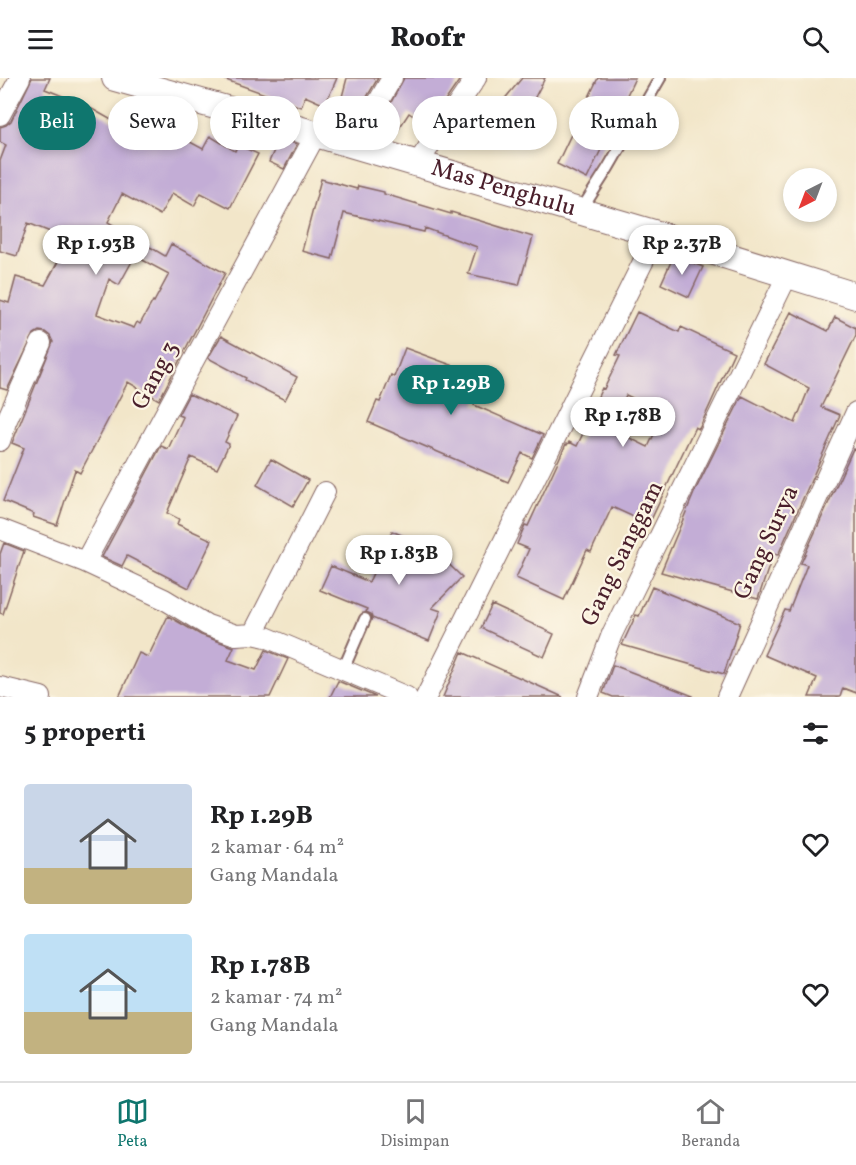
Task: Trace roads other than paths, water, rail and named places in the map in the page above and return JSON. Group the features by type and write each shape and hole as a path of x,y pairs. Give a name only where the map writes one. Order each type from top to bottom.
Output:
{"street":[{"path":"0,115 20,78"},
{"path":"382,96 392,78"},
{"path":"417,164 476,78"},
{"name":"Mas Penghulu","path":"130,80 313,133"},
{"name":"Gang 3","path":"85,562 313,140"},
{"name":"Mas Penghulu","path":"370,150 788,274 854,289"},
{"path":"426,697 657,234"},
{"name":"Gang Sanggam","path":"588,697 612,634 788,274"},
{"path":"0,441 41,342"},
{"name":"Gang Surya","path":"727,697 856,412"},
{"path":"253,634 325,492"},
{"path":"0,529 85,562 164,599 207,625 236,635 253,634 267,637 407,697"},
{"path":"0,687 41,697"}],"lane":[{"path":"580,212 660,78"},
{"path":"343,669 365,619"}]}
